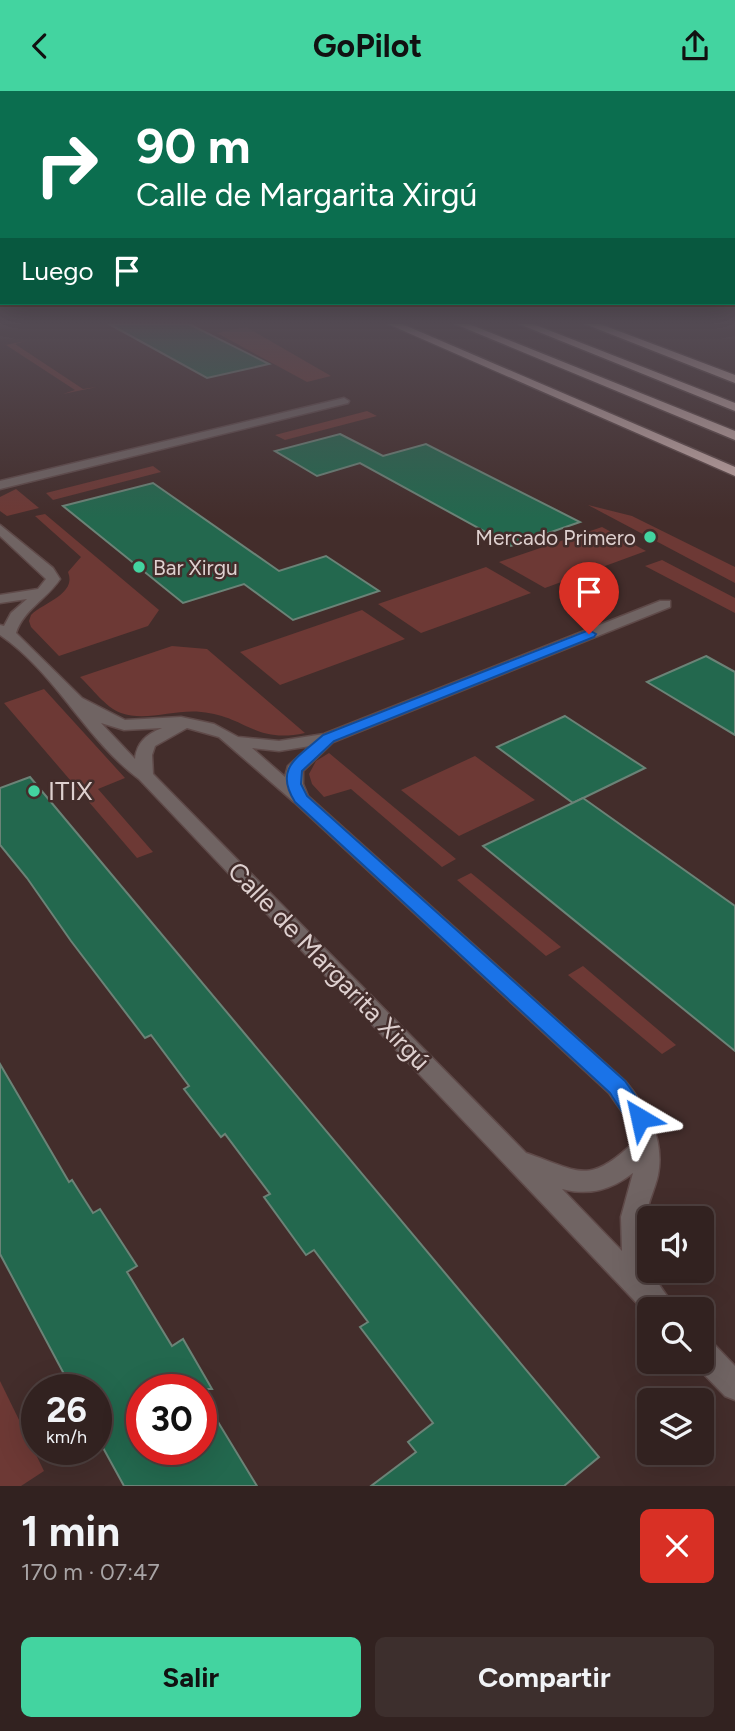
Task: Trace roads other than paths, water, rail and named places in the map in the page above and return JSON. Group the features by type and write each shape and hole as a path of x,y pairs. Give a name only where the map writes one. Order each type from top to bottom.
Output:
{"highway":[{"path":"547,389 735,473"},
{"path":"586,389 662,421"},
{"path":"619,389 735,436"},
{"path":"688,389 735,408"},
{"path":"717,389 735,396"}],"street":[{"path":"4,486 344,401"},
{"path":"0,529 52,576 51,584 44,590 0,599"},
{"name":"Calle de Margarita Xirgú","path":"44,590 15,616 5,631 75,700 91,725 125,762 145,775 649,1297"},
{"name":"Calle de Margarita Xirgú","path":"233,741 279,746 328,738 665,604"},
{"name":"Calle de Margarita Xirgú","path":"75,700 106,719 124,725 190,723 216,730 233,741 300,798 617,1087 640,1118 645,1147 646,1174 632,1221 639,1264 652,1297"},
{"path":"145,775 141,754 145,746 159,735 190,723"},
{"name":"Calle de Margarita Xirgú","path":"300,798 293,784 294,770 328,738"},
{"name":"Calle de Margarita Xirgú","path":"513,1157 565,1181 580,1184 604,1179 615,1173 645,1147"},
{"path":"714,1364 735,1386"}],"place":[{"name":"Mercado Primero","path":"650,537"},
{"name":"Bar Xirgu","path":"139,567"},
{"name":"ITIX","path":"34,791"}]}
